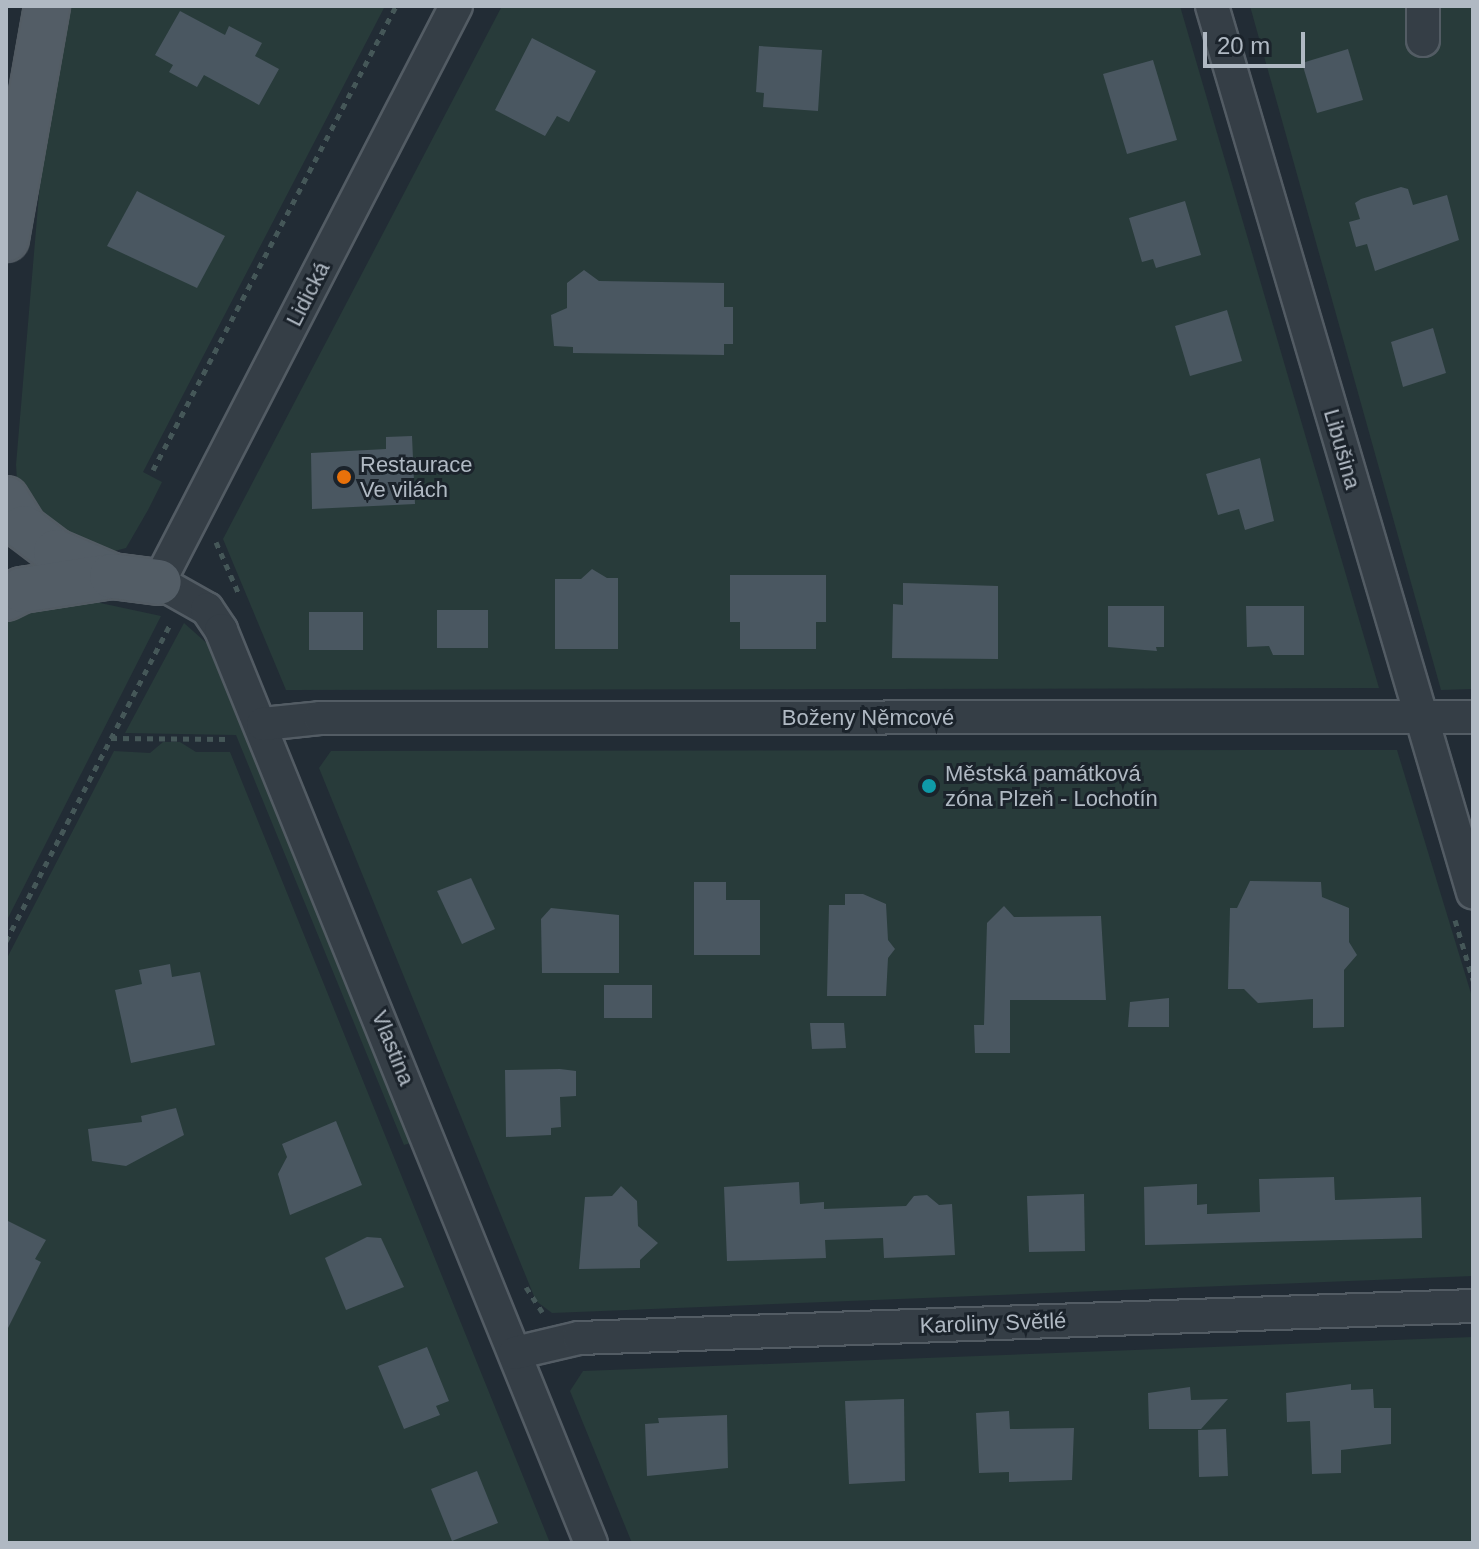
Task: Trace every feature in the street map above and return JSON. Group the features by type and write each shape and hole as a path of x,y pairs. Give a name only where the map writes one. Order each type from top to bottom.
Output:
{"main road":[{"path":"6,239 47,6"},
{"path":"6,499 24,528 56,552 112,576 173,588"},
{"path":"6,598 22,590 112,576"}],"street":[{"name":"Lidická","path":"173,588 456,6"},
{"name":"Libušina","path":"1212,6 1420,718 1462,898"},
{"path":"1423,6 1423,40"},
{"name":"Vlastina","path":"173,588 221,630 263,724 591,1543"},
{"name":"Boženy Němcové","path":"263,724 320,718 1473,717"},
{"name":"Karoliny Světlé","path":"515,1353 579,1338 1473,1306"}],"path":[{"path":"153,470 396,6"},
{"path":"223,526 215,540 240,596"},
{"path":"6,941 111,738 173,588"},
{"path":"111,738 232,739 238,754"},
{"path":"1462,898 1473,980"},
{"path":"522,1277 528,1292"}],"green space":[{"path":"67,6 385,6 143,472 162,482 148,510 126,548 88,558 18,494 16,465 46,112"},
{"path":"502,6 1180,6 1379,688 286,690 223,539"},
{"path":"1250,6 1473,6 1473,689 1441,690"},
{"path":"77,598 161,616 6,922 6,613"},
{"path":"184,623 211,647 411,1143 404,1145 236,735 125,733"},
{"path":"163,742 180,742 196,752 230,752 550,1543 6,1543 6,960 114,751 150,753"},
{"path":"1397,750 1473,1000 1473,1276 552,1313 536,1301 319,768 331,751"},
{"path":"1473,1337 1473,1543 632,1543 570,1391 583,1371"}],"building":[{"path":"180,11 225,35 229,26 262,43 255,56 279,69 259,105 204,75 197,87 169,72 173,65 155,55"},
{"path":"532,38 596,71 569,122 557,116 545,136 495,110"},
{"path":"759,46 822,50 818,111 763,107 764,93 756,92"},
{"path":"1348,49 1363,100 1317,113 1302,63"},
{"path":"1153,60 1177,140 1127,154 1103,74"},
{"path":"1401,187 1408,189 1413,205 1447,195 1459,240 1375,271 1367,244 1356,247 1349,222 1360,219 1355,203"},
{"path":"137,191 225,236 197,288 107,246"},
{"path":"1185,201 1201,255 1156,268 1153,259 1142,262 1129,218"},
{"path":"584,270 599,281 724,283 724,307 733,307 733,344 724,344 724,355 573,353 573,347 554,346 551,315 567,308 567,283"},
{"path":"1227,310 1242,361 1190,376 1175,326"},
{"path":"1433,328 1446,373 1403,387 1391,342"},
{"path":"412,436 415,504 312,509 311,453 386,449 386,437"},
{"path":"1260,458 1274,521 1245,530 1239,509 1218,515 1206,474"},
{"path":"592,569 607,578 618,578 618,649 555,649 555,579 581,579"},
{"path":"730,575 826,575 826,622 816,622 816,649 740,649 740,622 730,622"},
{"path":"903,583 998,586 998,659 892,658 893,604 903,605"},
{"path":"1108,606 1164,606 1164,647 1156,647 1157,651 1108,647"},
{"path":"1246,606 1304,606 1304,655 1273,655 1269,646 1247,647"},
{"path":"437,610 488,610 488,648 437,648"},
{"path":"309,612 363,612 363,650 309,650"},
{"path":"471,878 495,929 462,944 437,891"},
{"path":"1250,881 1321,882 1322,897 1349,908 1349,942 1357,955 1344,970 1344,1027 1313,1028 1313,999 1258,1003 1244,989 1228,989 1230,908 1237,908"},
{"path":"694,882 726,882 726,900 760,900 760,955 694,955"},
{"path":"845,894 863,894 886,904 888,940 895,949 888,958 886,996 827,996 829,905 845,905"},
{"path":"1004,906 1014,917 1101,916 1106,1000 1010,1000 1010,1053 975,1053 974,1025 984,1025 987,923"},
{"path":"551,908 619,915 619,973 542,973 541,919"},
{"path":"170,964 172,977 200,972 215,1045 131,1063 115,990 142,984 139,970"},
{"path":"604,985 652,985 652,1018 604,1018"},
{"path":"1169,998 1169,1027 1128,1027 1130,1002"},
{"path":"810,1023 844,1023 846,1048 812,1049"},
{"path":"505,1070 576,1071 576,1096 560,1097 561,1127 551,1128 551,1135 506,1137"},
{"path":"176,1108 184,1135 126,1166 92,1161 88,1129 142,1122 141,1116"},
{"path":"336,1121 362,1185 290,1215 278,1174 287,1157 282,1144"},
{"path":"1334,1177 1335,1200 1421,1197 1422,1238 1145,1245 1144,1187 1197,1184 1197,1205 1207,1204 1207,1214 1260,1212 1259,1179"},
{"path":"799,1182 800,1204 824,1202 824,1209 906,1206 914,1196 927,1195 939,1205 952,1204 955,1255 884,1258 883,1238 825,1240 826,1258 727,1261 724,1187"},
{"path":"621,1186 637,1201 638,1226 658,1243 640,1260 640,1268 579,1269 585,1197 612,1196"},
{"path":"1084,1194 1085,1251 1029,1252 1027,1196"},
{"path":"6,1220 46,1240 35,1259 41,1262 6,1332"},
{"path":"367,1237 381,1238 404,1287 346,1310 325,1258"},
{"path":"427,1347 449,1401 436,1406 440,1415 404,1429 378,1366"},
{"path":"1351,1384 1351,1390 1373,1389 1374,1408 1391,1408 1391,1444 1341,1450 1341,1473 1312,1474 1310,1421 1287,1422 1286,1393"},
{"path":"1190,1387 1191,1400 1228,1399 1201,1429 1149,1429 1148,1393"},
{"path":"904,1399 905,1481 849,1484 845,1401"},
{"path":"1009,1411 1010,1429 1074,1428 1072,1480 1009,1482 1009,1472 979,1473 976,1413"},
{"path":"727,1415 728,1468 647,1476 645,1424 659,1423 658,1418"},
{"path":"1226,1429 1228,1476 1199,1477 1198,1430"},
{"path":"477,1471 498,1523 452,1541 431,1489"}],"place":[{"name":"Restaurace Ve vilách","path":"344,477"},
{"name":"Městská památková zóna Plzeň - Lochotín","path":"929,786"}]}
